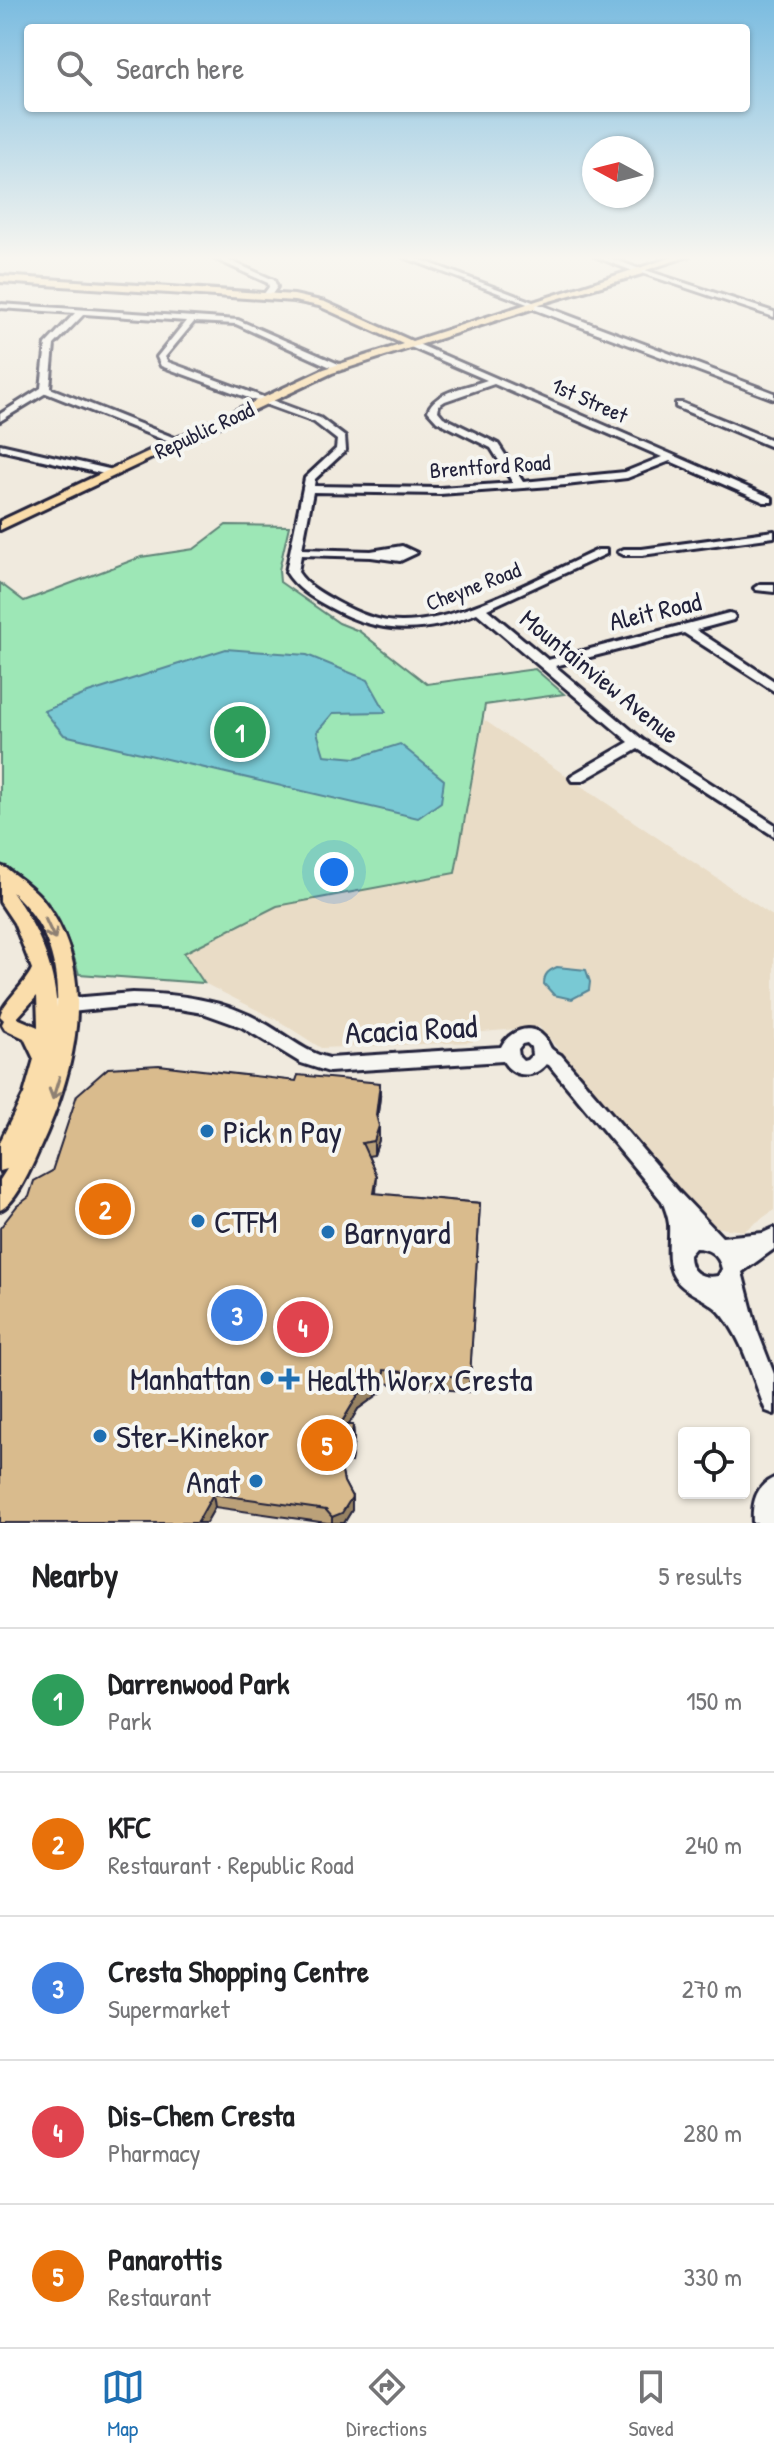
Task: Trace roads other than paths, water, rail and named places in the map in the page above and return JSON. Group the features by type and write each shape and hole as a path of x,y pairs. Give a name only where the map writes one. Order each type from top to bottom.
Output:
{"main road":[{"path":"373,327 411,344"},
{"name":"Republic Road","path":"0,526 338,367 463,327"},
{"path":"0,872 32,899 51,929 64,969 59,1010 44,1061 21,1126 0,1162"},
{"path":"0,888 27,924 59,1010 67,1043 52,1102 24,1161 0,1200"},
{"path":"42,968 11,1019 31,1033 44,1061"}],"street":[{"path":"45,389 50,344 66,327"},
{"name":"Cheyne Road","path":"185,327 161,357 162,363 317,420 342,439 341,450 312,473 292,572 296,579 359,620 385,626 422,627 443,623 602,552"},
{"path":"254,327 338,367"},
{"path":"593,327 774,396"},
{"name":"1st Street","path":"411,344 772,500"},
{"path":"496,380 442,399 435,404 433,411 440,419 498,448 520,485"},
{"path":"0,418 45,389"},
{"path":"45,389 177,442"},
{"path":"679,405 774,445"},
{"path":"0,447 113,473"},
{"name":"Brentford Road","path":"308,489 440,491 520,485 621,476 671,457"},
{"path":"624,552 774,534"},
{"path":"297,552 371,554"},
{"path":"760,588 774,588"},
{"name":"Mountainview Avenue","path":"479,609 638,743 774,831"},
{"name":"Aleit Road","path":"545,665 729,617"},
{"path":"687,630 774,687"},
{"path":"577,778 638,743"},
{"name":"Acacia Road","path":"59,1010 148,999 202,1005 251,1024 305,1057 329,1065 508,1054 510,1043 525,1038 540,1045 543,1054 555,1060 671,1197"},
{"path":"671,1197 718,1245 732,1270 746,1330 774,1403"},
{"path":"671,1197 679,1221 679,1267 684,1275 725,1303 746,1330"},
{"path":"679,1252 689,1241 697,1239 718,1245 770,1239"},
{"path":"705,1287 725,1283 732,1270 770,1239"},
{"path":"765,1523 764,1504 774,1490"}],"water":[{"path":"226,649 307,655 368,680 386,712 333,713 317,732 324,755 356,758 400,744 444,780 441,802 418,818 64,735 44,711 88,693"},
{"path":"557,967 586,970 589,990 572,999 554,995 544,981 547,973"}],"place":[{"name":"Darrenwood Park","path":"240,732"},
{"name":"Pick n Pay","path":"207,1131"},
{"name":"KFC","path":"105,1209"},
{"name":"CTFM","path":"198,1221"},
{"name":"Barnyard","path":"328,1232"},
{"name":"Cresta Shopping Centre","path":"237,1315"},
{"name":"Dis-Chem Cresta","path":"303,1327"},
{"name":"Manhattan","path":"267,1378"},
{"name":"Health Worx Cresta","path":"289,1379"},
{"name":"Ster-Kinekor","path":"100,1436"},
{"name":"Panarottis","path":"327,1445"},
{"name":"Anat","path":"256,1481"}]}
